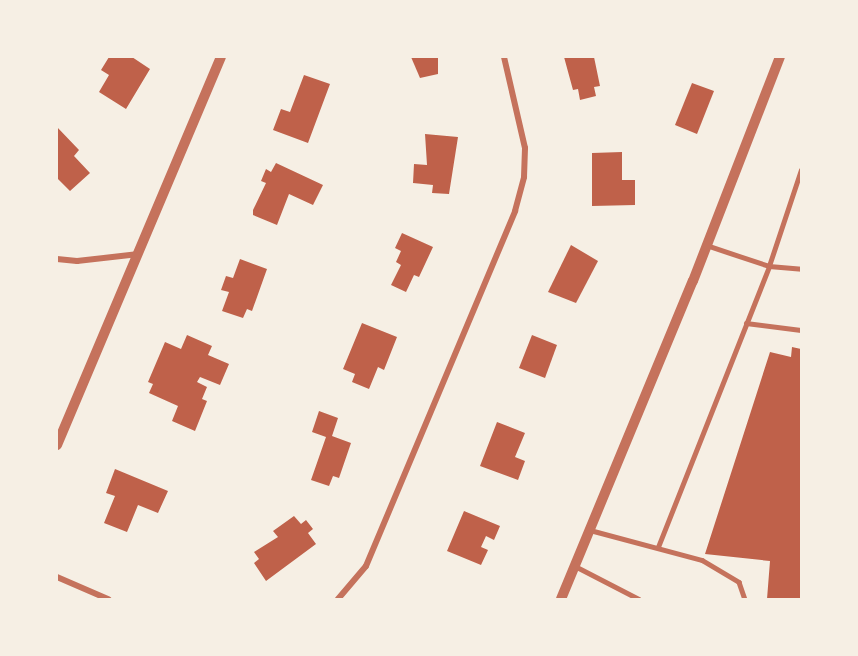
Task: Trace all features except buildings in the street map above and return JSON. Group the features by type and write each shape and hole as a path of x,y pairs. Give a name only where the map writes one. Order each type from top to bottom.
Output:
{"street":[{"path":"57,445 140,254 221,57"},
{"path":"338,599 366,566 515,211 524,177 525,148 504,57"},
{"path":"561,599 706,245 780,57"},
{"path":"57,259 77,261 140,254"},
{"path":"57,577 108,599"}],"lane":[{"path":"658,547 770,266 801,170"},
{"path":"706,245 770,266 801,269"},
{"path":"746,323 801,330"},
{"path":"590,530 658,547 724,571 739,582 745,599"},
{"path":"575,566 639,599"}]}
